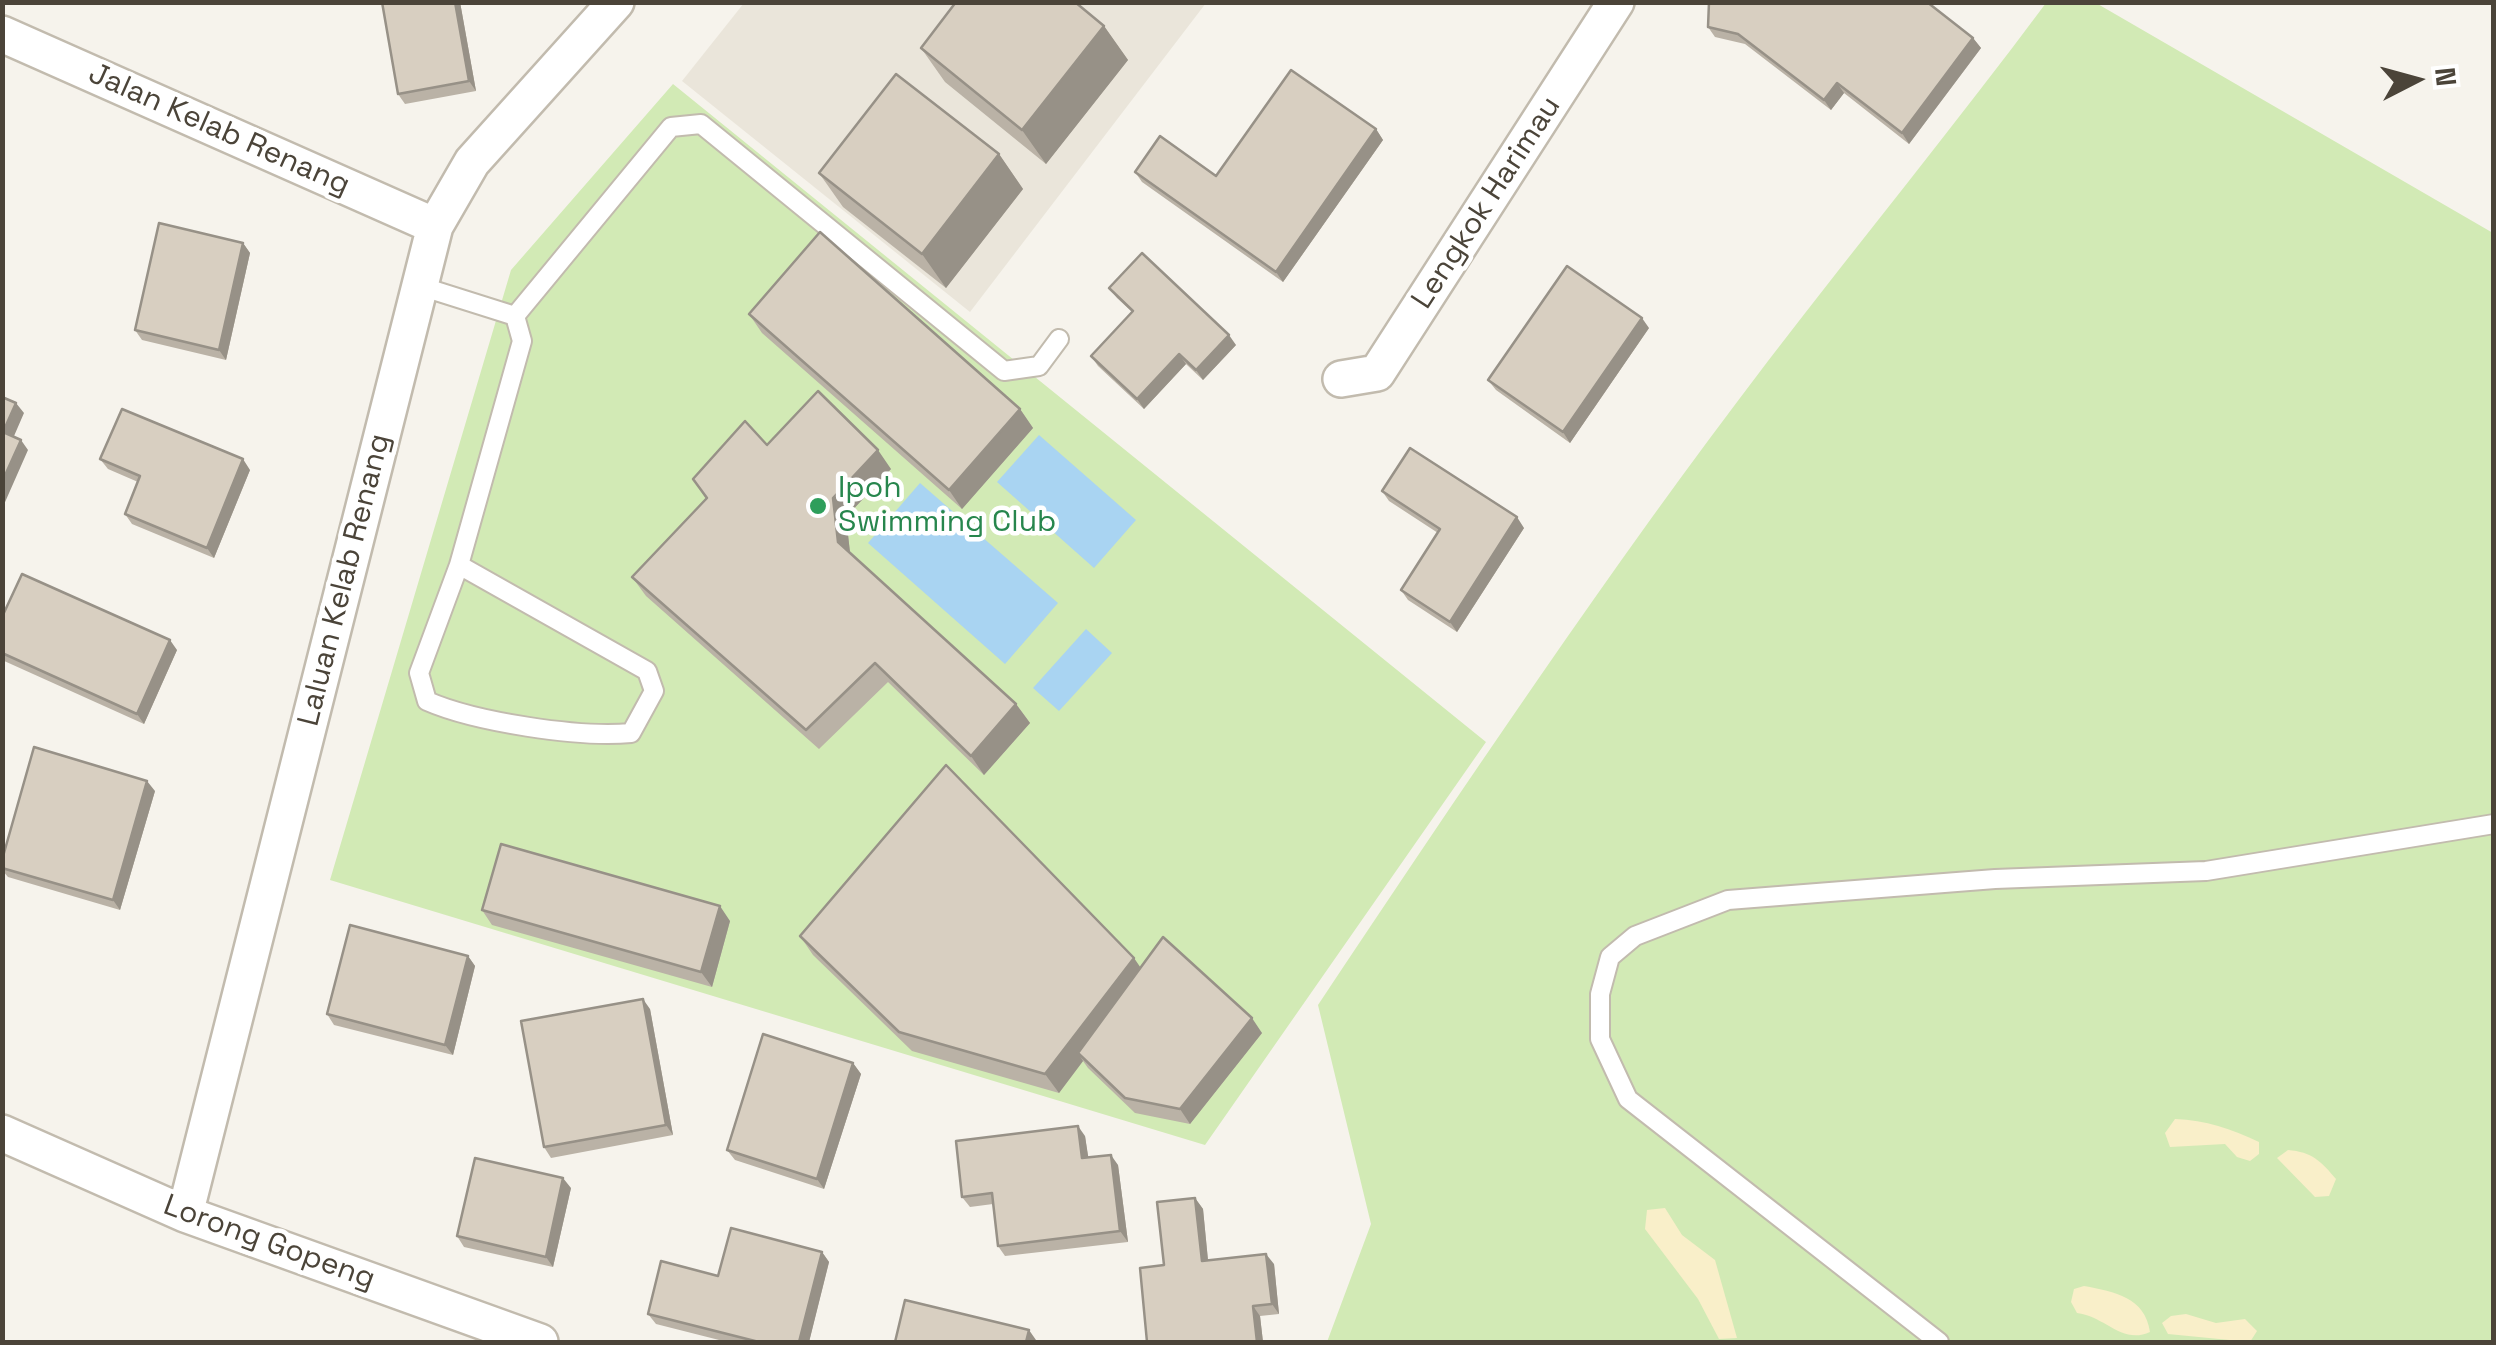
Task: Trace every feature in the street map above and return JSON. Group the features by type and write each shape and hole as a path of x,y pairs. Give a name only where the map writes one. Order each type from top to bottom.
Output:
{"street":[{"name":"Laluan Kelab Renang","path":"184,1214 435,226 472,162 616,2"},
{"name":"Lengkok Harimau","path":"1341,379 1377,372 1616,2"},
{"name":"Jalan Kelab Renang","path":"2,34 435,226"},
{"name":"Lorong Gopeng","path":"2,1133 184,1214 540,1342"}],"lane":[{"path":"515,316 671,127 700,124 1004,372 1039,366 1059,338"},
{"path":"420,286 515,316"},
{"path":"459,565 647,671 654,690 631,733 604,736 451,712 426,701 419,673 459,565 522,341 515,316"},
{"path":"1939,1342 1628,1098 1600,1039 1600,994 1610,956 1636,936 1728,900 1995,879 2206,871 2494,824"}],"shaded area":[{"path":"744,3 1206,3 970,312 682,81"}],"green space":[{"path":"2046,3 2096,3 2493,233 2493,1342 1327,1342 1371,1224 1318,1005 1651,519 1768,361"},
{"name":"Ipoh Swimming Club","path":"673,84 1486,742 1205,1145 330,880 511,270"}],"sand":[{"path":"2175,1119 2208,1123 2238,1133 2259,1142 2259,1154 2250,1161 2237,1157 2225,1144 2170,1147 2165,1133"},
{"path":"2288,1150 2310,1155 2331,1173 2336,1179 2329,1196 2315,1197 2277,1158"},
{"path":"1665,1208 1682,1235 1715,1260 1737,1338 1719,1339 1698,1299 1645,1229 1647,1210"},
{"path":"2084,1286 2127,1298 2142,1311 2150,1332 2131,1335 2077,1313 2071,1302 2074,1289"},
{"path":"2186,1314 2216,1323 2245,1319 2257,1331 2250,1342 2168,1334 2162,1323 2171,1316"}],"water":[{"path":"1039,435 1136,520 1094,568 997,482"},
{"path":"920,483 1058,603 1005,664 868,543"},
{"path":"1086,629 1112,653 1059,711 1033,688"}],"building":[{"path":"382,2 455,2 469,81 398,94"},
{"path":"956,2 1075,2 1104,26 1022,130 921,48"},
{"path":"1709,2 1927,2 1973,38 1902,133 1837,83 1824,100 1738,34 1708,27"},
{"path":"1291,70 1376,129 1276,272 1135,172 1160,136 1216,176"},
{"path":"896,74 999,154 922,254 819,173"},
{"path":"159,223 243,243 219,350 135,330"},
{"path":"820,232 1020,409 949,490 749,314"},
{"path":"1142,253 1229,335 1196,370 1179,354 1137,399 1091,356 1133,311 1109,288"},
{"path":"1567,266 1642,318 1563,432 1488,380"},
{"path":"818,391 878,450 833,498 838,542 1016,704 971,756 875,663 806,730 632,577 707,498 693,479 745,421 767,445"},
{"path":"2,397 16,403 3,432 21,440 2,482"},
{"path":"122,409 243,459 207,548 125,514 140,476 100,459"},
{"path":"1410,448 1517,517 1450,622 1401,590 1440,529 1382,491"},
{"path":"22,574 170,640 137,714 2,653 2,617"},
{"path":"34,747 147,781 113,900 2,868"},
{"path":"946,765 1134,958 1045,1074 899,1032 800,936"},
{"path":"501,844 720,906 701,972 482,910"},
{"path":"350,925 468,956 445,1045 327,1014"},
{"path":"1163,937 1252,1018 1180,1109 1125,1098 1078,1053"},
{"path":"643,999 666,1125 544,1147 521,1021"},
{"path":"763,1034 853,1063 817,1179 727,1150"},
{"path":"1078,1126 1082,1158 1111,1155 1120,1231 998,1246 992,1193 962,1197 956,1141"},
{"path":"475,1158 563,1178 546,1257 457,1236"},
{"path":"1195,1198 1202,1261 1266,1254 1272,1304 1253,1306 1257,1342 1147,1342 1140,1268 1164,1265 1157,1202"},
{"path":"731,1228 822,1252 799,1342 759,1342 648,1314 661,1261 718,1276"},
{"path":"905,1300 1029,1330 1026,1342 895,1342"}],"place":[{"name":"Ipoh Swimming Club","path":"818,506"}]}
